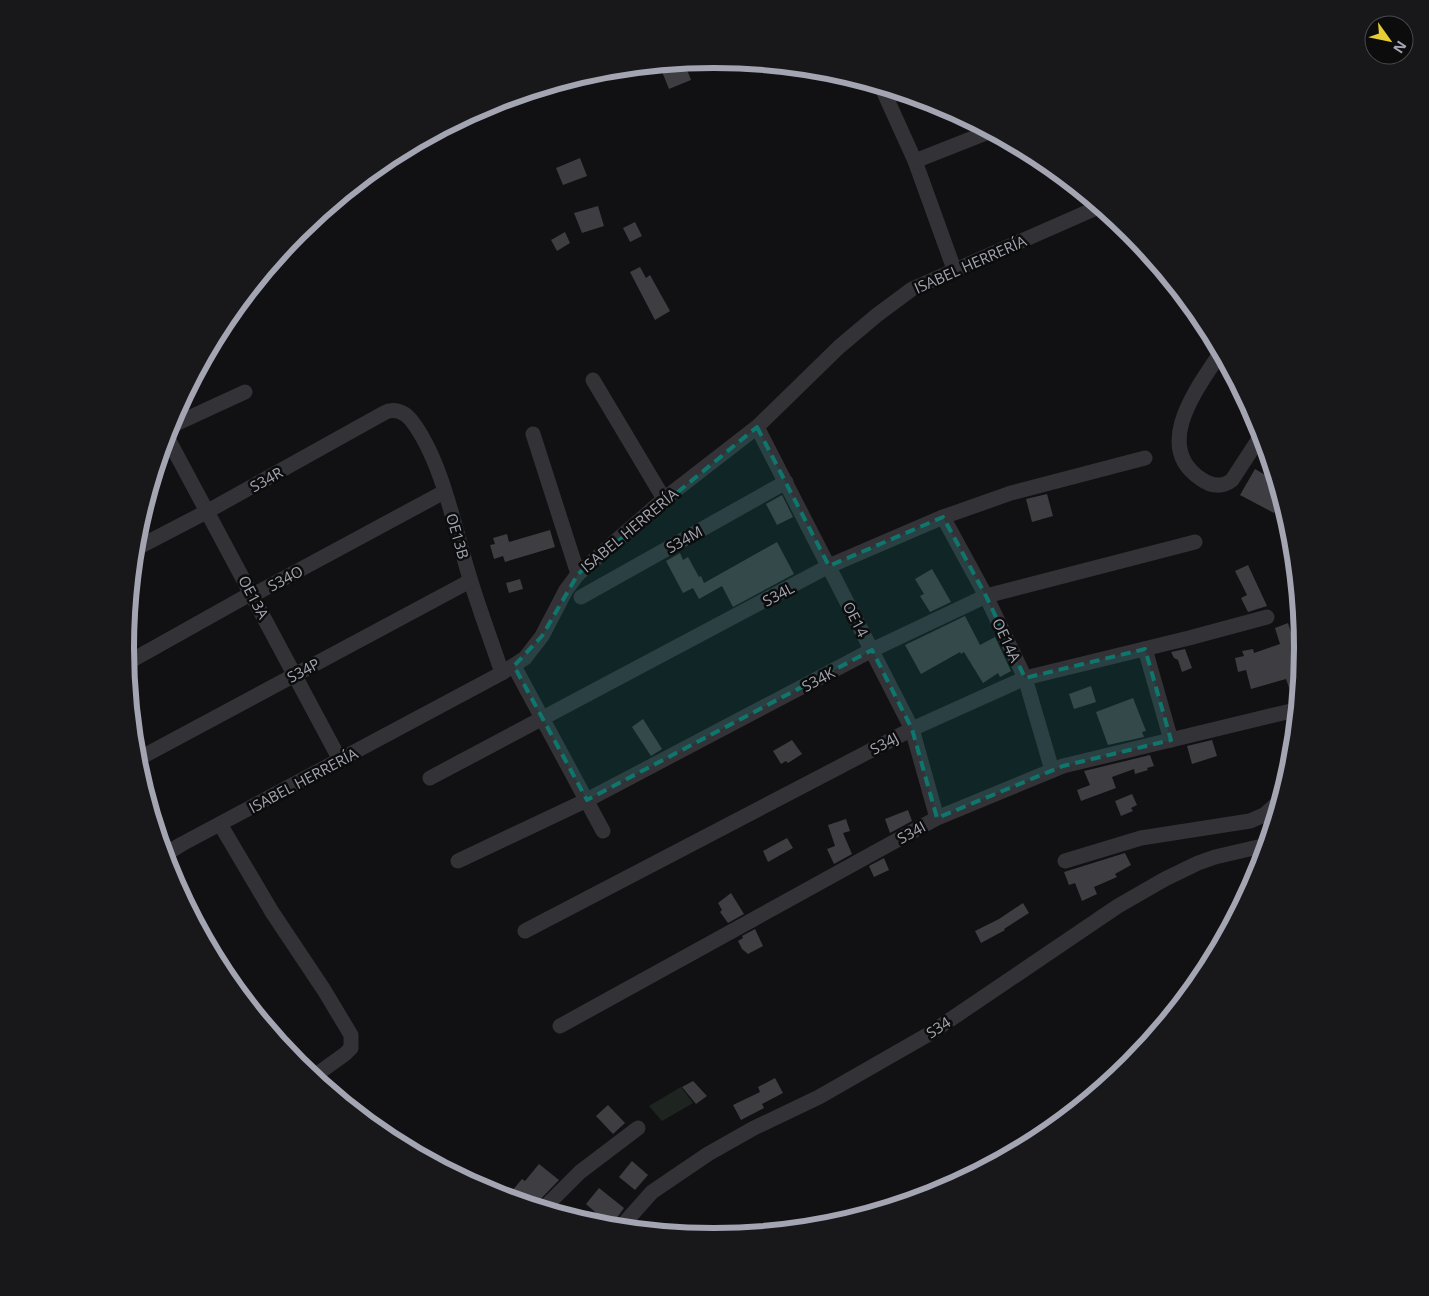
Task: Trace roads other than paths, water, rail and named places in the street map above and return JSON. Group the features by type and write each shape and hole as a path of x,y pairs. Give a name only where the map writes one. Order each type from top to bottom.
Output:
{"street":[{"path":"884,93 915,162 954,269"},
{"path":"915,162 984,134"},
{"name":"ISABEL HERRERÍA","path":"171,851 508,669 524,658 542,636 566,590 578,574 664,499 757,427 839,347 877,315 912,289 1093,209"},
{"path":"1217,358 1190,401 1183,416 1179,436 1183,461 1198,477 1207,483 1218,486 1226,485 1232,480 1257,442"},
{"path":"593,380 664,499"},
{"path":"180,422 245,392"},
{"name":"S34R","path":"143,545 208,511 384,413 390,410 396,411"},
{"name":"OE13B","path":"396,411 403,413 410,419 431,454 470,581 508,669 543,720 603,831"},
{"name":"OE14","path":"757,427 912,728 937,818"},
{"path":"533,434 578,574"},
{"name":"OE13A","path":"171,444 340,760"},
{"name":"S34L","path":"430,778 543,720 829,566 942,517 1012,493 1146,458"},
{"name":"S34M","path":"581,597 786,482"},
{"name":"S34O","path":"134,659 252,593 253,595 444,492"},
{"name":"OE14A","path":"942,517 986,596 1024,678 1052,770"},
{"name":"S34K","path":"458,861 587,800 872,650 986,596 1196,542"},
{"name":"S34P","path":"144,756 470,581"},
{"name":"S34J","path":"525,931 912,728 1024,678 1267,617"},
{"path":"1145,649 1170,740"},
{"name":"S34I","path":"560,1026 937,818 1052,770 1170,740 1291,713"},
{"path":"1065,861 1131,840 1239,823 1264,815 1272,808"},
{"path":"220,824 272,912 324,990 350,1035 351,1048 319,1072"},
{"name":"S34","path":"626,1222 652,1192 708,1154 754,1128 819,1097 929,1034 1118,906 1165,879 1198,863 1215,857 1260,847"},
{"path":"548,1204 580,1172 638,1128"}]}
